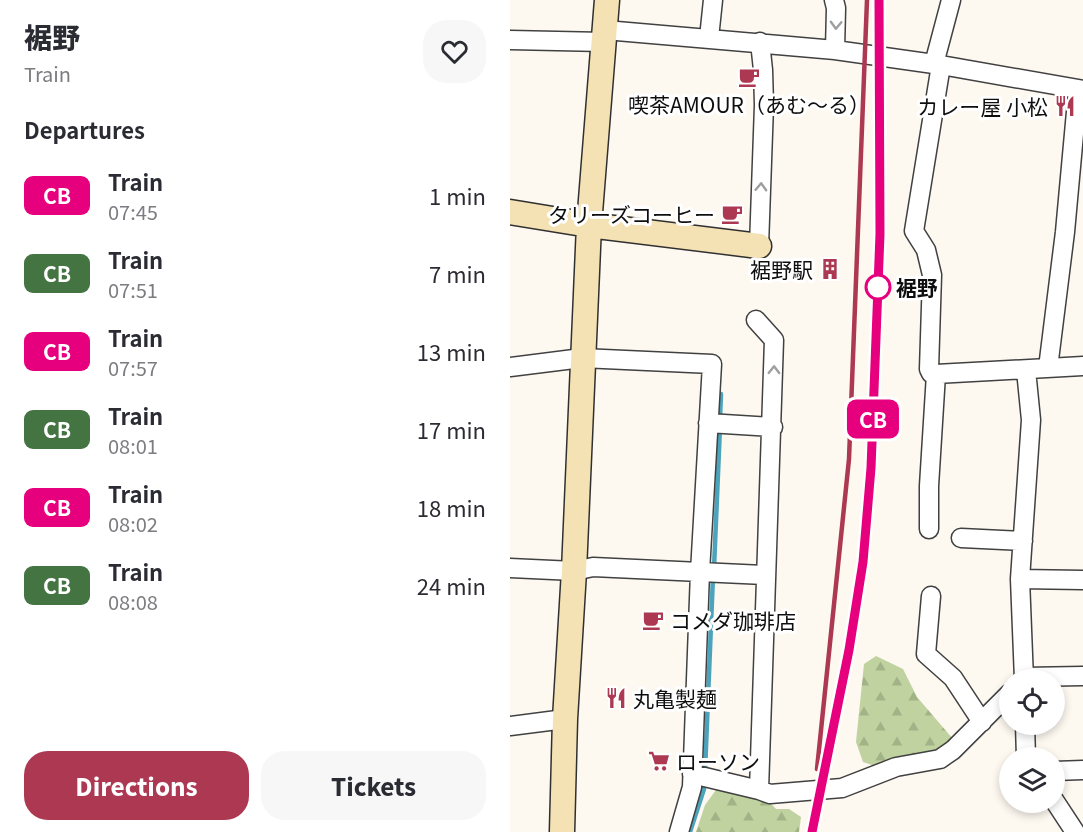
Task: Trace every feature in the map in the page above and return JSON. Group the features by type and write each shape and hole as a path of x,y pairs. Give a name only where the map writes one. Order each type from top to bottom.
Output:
{"street":[{"path":"561,832 589,225 607,0"},
{"path":"709,38 713,0"},
{"path":"834,0 836,8 835,50"},
{"path":"951,0 938,64 914,231 926,250 932,275 928,369 931,373 936,374 1083,366"},
{"path":"510,40 604,36 709,38 760,42 938,64 1080,90 1048,368"},
{"path":"510,212 589,225 759,246 764,105 764,70 760,42"},
{"path":"756,320 774,340 773,427 759,790"},
{"path":"510,367 582,358 712,364 716,423 701,776 692,787 680,832"},
{"path":"1024,669 1020,579 1031,420 1026,370"},
{"path":"929,529 929,486 936,374"},
{"path":"716,423 773,427"},
{"path":"961,538 1023,541"},
{"path":"510,568 574,572 593,567 766,575"},
{"path":"1020,579 1083,580"},
{"path":"931,596 926,654 953,678 982,722"},
{"path":"1065,677 1083,676"},
{"path":"701,776 770,794 842,788 896,766 940,759 953,750 999,704"},
{"path":"510,725 565,719"},
{"path":"1065,771 1083,770"},
{"path":"1064,813 1078,830"}],"green space":[{"path":"876,656 903,669 917,697 953,739 939,749 907,758 875,766 863,762 856,742 864,664"},
{"path":"716,790 742,792 766,798 776,809 789,809 801,817 799,832 696,832 705,805"}],"waterway":[{"path":"720,418 721,394"},
{"path":"714,568 720,427"},
{"path":"705,772 713,576"},
{"path":"690,832 704,789 704,780"}],"railway":[{"path":"817,769 849,459 867,0"},
{"path":"812,832 845,672 863,562 871,468 880,235 879,0"}],"train":[{"name":"CB","path":"812,832 849,650 863,562 871,468 880,234 879,0"}],"place":[{"name":"喫茶AMOUR（あむ〜る）","path":"749,77"},
{"name":"カレー屋 小松","path":"1065,106"},
{"name":"タリーズコーヒー","path":"732,214"},
{"name":"裾野駅","path":"830,269"},
{"name":"裾野","path":"878,287"},
{"name":"コメダ珈琲店","path":"653,620"},
{"name":"丸亀製麺","path":"616,698"},
{"name":"ローソン","path":"659,761"}]}
